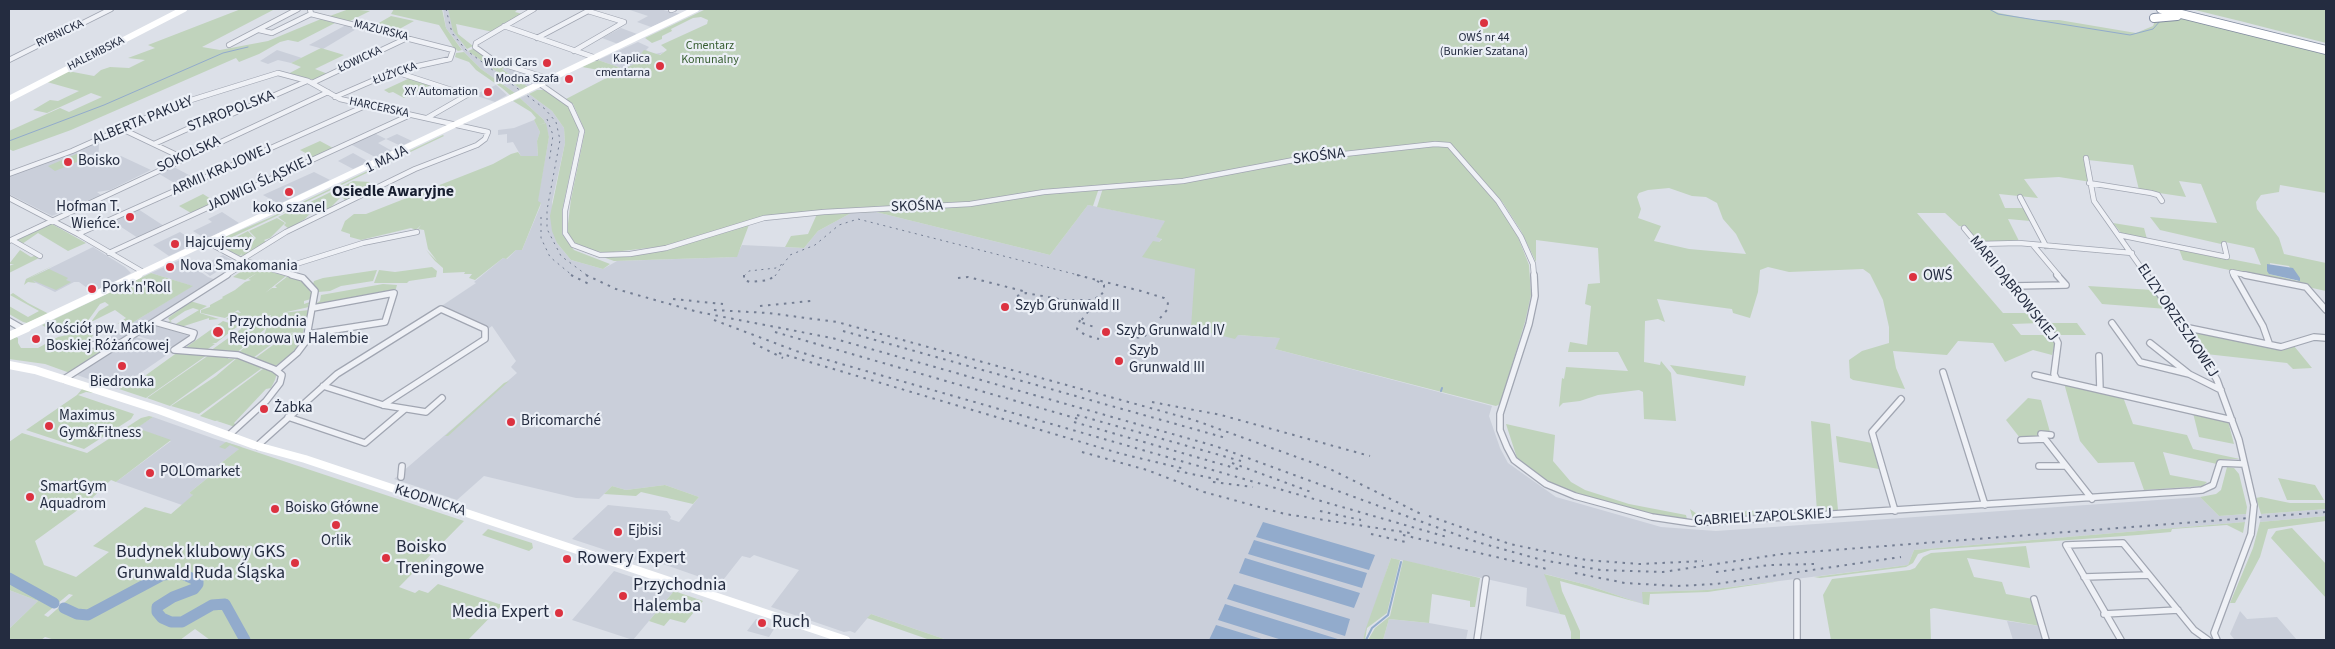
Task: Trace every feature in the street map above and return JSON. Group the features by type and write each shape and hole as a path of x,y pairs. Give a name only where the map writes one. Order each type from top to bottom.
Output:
{"highway":[{"path":"2161,9 2228,24 2326,50"},
{"path":"2180,9 2326,46"},
{"path":"2189,9 2207,15"},
{"path":"2154,18 2181,16 2228,24"}],"street":[{"name":"RYBNICKA","path":"9,60 111,9"},
{"name":"HALEMBSKA","path":"9,100 184,9"},
{"path":"229,45 298,9"},
{"path":"258,30 272,32 311,14 310,9"},
{"path":"534,9 476,43 475,46 496,62 550,80"},
{"name":"1 MAJA","path":"9,336 457,125 696,9"},
{"name":"1 MAJA","path":"595,58 704,9"},
{"path":"537,38 588,11 624,22 574,50"},
{"name":"MAZURSKA","path":"311,14 451,49 454,53"},
{"path":"279,19 294,22"},
{"path":"504,26 595,58"},
{"name":"ŁOWICKA","path":"310,82 408,38"},
{"name":"1 MAJA","path":"630,40 640,39"},
{"name":"ŁUŻYCKA","path":"335,97 395,72 450,58 454,53"},
{"path":"395,72 468,95 426,118"},
{"name":"HARCERSKA","path":"241,260 294,228 415,169 477,145 487,134 483,130 365,106 335,97 310,82 278,73"},
{"name":"ALBERTA PAKUŁY","path":"9,174 64,154 174,105 278,73"},
{"name":"STAROPOLSKA","path":"154,144 203,122 234,113 310,82"},
{"name":"SKOŚNA","path":"540,84 570,105 582,131 565,211 565,233 573,245 600,255 624,254 666,248 764,218 824,212 970,204 1044,192 1183,181 1299,159 1434,144 1449,145"},
{"name":"SOKOLSKA","path":"10,240 328,92"},
{"name":"ARMII KRAJOWEJ","path":"78,234 365,106"},
{"name":"JADWIGI ŚLĄSKIEJ","path":"109,253 410,115"},
{"path":"120,128 183,158"},
{"name":"GABRIELI ZAPOLSKIEJ","path":"1449,145 1498,200 1521,237 1533,264 1535,296 1531,315 1500,414 1500,430 1514,460 1524,469 1546,484 1575,496 1652,517 1692,523 2202,490 2213,485 2220,464 2229,462 2244,464"},
{"name":"ELIZY ORZESZKOWEJ","path":"2086,158 2089,183 2094,201 2209,363 2232,420 2244,464 2254,505 2251,534 2214,633 2217,640"},
{"path":"2089,183 2151,193 2158,195 2162,201"},
{"path":"2020,197 2046,246"},
{"path":"9,198 78,234 143,272"},
{"name":"MARII DĄBROWSKIEJ","path":"1964,228 2056,339 2058,343 2054,374 2057,380"},
{"path":"276,270 363,244 417,232"},
{"path":"2119,235 2227,257 2224,244"},
{"path":"10,240 40,256"},
{"path":"207,242 241,260 308,281 315,292 308,334 300,350 277,370"},
{"path":"1978,244 2019,243 2132,253"},
{"path":"2013,286 2066,285 2033,245"},
{"path":"64,379 247,262"},
{"path":"2269,343 2263,326 2232,272 2306,287 2326,310"},
{"path":"308,334 385,322 394,293 313,308"},
{"path":"258,446 288,417 345,368 441,309 485,329 484,339 384,405"},
{"path":"9,321 23,330"},
{"path":"155,322 194,334 192,338 174,350 238,355 277,370 282,375 280,383 266,401 229,435"},
{"path":"2112,323 2140,362 2189,374"},
{"path":"2184,327 2281,347 2314,337 2326,338"},
{"path":"2150,343 2189,374 2221,390"},
{"path":"91,345 104,344 114,348"},
{"path":"2099,356 2100,390"},
{"name":"KŁODNICKA","path":"10,366 36,370 64,379 258,446 306,459 846,640"},
{"path":"1943,372 1985,505"},
{"path":"2035,375 2232,420"},
{"path":"323,386 404,410 426,412 442,398"},
{"path":"1894,510 1872,432 1901,399"},
{"path":"288,417 365,443 404,410"},
{"path":"2051,435 2041,434 2092,498"},
{"path":"2021,440 2044,438"},
{"path":"401,477 402,466"},
{"path":"2039,466 2066,466"},
{"path":"2121,640 2104,614 2066,545 2124,543 2194,630 2208,640"},
{"path":"2084,578 2149,575"},
{"path":"1478,640 1486,579"},
{"path":"1797,640 1798,582"},
{"path":"2034,598 2046,640"},
{"path":"2104,614 2178,610"}],"shaded area":[{"path":"443,9 448,9 455,33 468,51 522,90 515,93 481,69 464,52 446,28"},
{"path":"627,9 659,9 681,14 651,27 637,22 648,16"},
{"path":"346,25 358,28 323,49 309,45"},
{"path":"621,28 637,34 618,44 602,38"},
{"path":"638,42 649,47 646,50 655,54 624,69 598,60"},
{"path":"277,50 302,58 291,63 278,60 268,64 260,61"},
{"path":"507,67 543,79 528,87 502,69"},
{"path":"496,85 507,95 495,102 474,95"},
{"path":"529,94 552,111 564,128 565,143 552,202 557,243 571,260 603,269 617,261 736,257 742,245 804,248 818,231 851,213 876,212 1050,255 1088,205 1166,221 1156,237 1162,238 1159,242 1195,269 1238,335 1281,338 1275,349 1492,406 1489,416 1500,448 1508,463 1556,497 1661,527 1716,531 2200,497 2219,516 2246,514 2245,522 1914,550 1908,565 1707,590 1643,592 1643,604 1587,585 1545,574 1560,614 1526,606 1527,588 1391,558 1363,640 947,640 871,614 855,633 850,631 844,632 771,607 799,570 754,555 750,558 742,556 720,584 640,556 636,560 572,539 608,505 667,511 671,517 670,519 679,522 699,497 665,485 626,490 612,486 599,499 576,498 484,476 457,500 394,479 517,373 511,367 516,361 492,326 488,329 440,307 476,283 474,282 503,258 507,259 516,250 522,250 540,207 541,203 537,203 549,137 544,120 520,98"},
{"path":"534,120 540,132 537,141 538,156 521,156 513,142 507,143 507,134 498,135 498,130 514,128"},
{"path":"374,133 386,139 378,143 392,151 377,158 350,144"},
{"path":"397,134 412,141 401,146 386,139"},
{"path":"95,141 99,144 98,164 121,156 151,170 110,190 97,192 101,195 52,216 9,194 9,175"},
{"path":"353,153 369,162 353,169 338,161"},
{"path":"170,165 197,180 181,187 156,172"},
{"path":"314,172 330,180 279,204 263,195"},
{"path":"138,209 164,226 138,238 112,221"},
{"path":"222,212 239,223 206,239 193,231 212,222 208,219"},
{"path":"180,232 197,243 169,256 153,245"},
{"path":"93,247 125,267 131,273 94,293 79,282 74,282 55,292 28,279"},
{"path":"223,255 234,261 210,276 198,267"},
{"path":"182,259 208,277 216,280 112,346 98,344 192,286 151,273"},
{"path":"157,326 189,337 173,347 138,336"},
{"path":"136,337 174,350 117,389 77,375"},
{"path":"153,417 242,447 212,470 215,472 189,493 194,495 182,505 116,482 171,441 136,428"},
{"path":"2326,509 2326,516 2260,522 2261,514"},
{"path":"614,571 674,591 633,640 572,620"},
{"path":"9,590 38,601 9,629"},
{"path":"2240,611 2247,619 2277,617 2297,640 2234,639 2230,634"},
{"path":"756,619 766,621 765,626 772,629 776,626 769,637 747,631"},
{"path":"1389,619 1429,623 1468,630 1466,640 1383,640"},
{"path":"2007,621 2040,626 2044,640 2013,640"}],"green space":[{"path":"241,9 275,9 202,47 220,50 268,41 321,19 335,23 298,42 288,40 280,42 259,54 239,62 236,58 71,130 13,151 9,149 9,131 60,108 69,112 102,97 91,93 47,113 33,110 50,100 58,101 79,91 47,82 68,71 94,76 101,70 110,67 129,68 145,60 128,58 155,48 148,45"},
{"path":"349,9 370,11 348,22 327,17"},
{"path":"394,9 442,9 446,28 462,50 458,51 453,47 439,25 391,14"},
{"path":"448,9 517,10 515,12 523,14 493,32 456,24 458,34 473,46 467,49 453,31"},
{"name":"Cmentarz Komunalny","path":"706,9 1990,9 1999,13 2035,20 2059,20 2136,33 2153,26 2155,21 2179,17 2326,53 2326,193 2280,185 2279,192 2261,195 2256,202 2257,209 2279,238 2284,254 2326,263 2326,291 2183,260 2179,249 2261,265 2254,248 2225,242 2221,244 2160,230 2150,217 2217,223 2201,184 2179,181 2186,197 2139,190 2133,165 2088,160 2091,182 2059,177 2024,179 2038,198 1999,194 2005,208 2024,208 2030,221 2008,219 2019,241 1979,242 1966,227 1959,226 1945,213 1917,213 2003,313 2032,313 2041,323 2012,324 2021,335 2050,335 2055,343 2052,355 2033,350 2005,362 1993,343 1958,341 1947,355 1893,351 1896,368 1905,389 1853,380 1850,378 1849,360 1862,351 1889,343 1889,327 1883,300 1870,274 1863,269 1789,272 1768,267 1760,270 1758,292 1750,318 1733,313 1732,309 1657,299 1665,322 1658,319 1645,321 1644,362 1660,365 1661,361 1671,373 1676,421 1644,419 1643,392 1639,390 1598,395 1580,401 1563,403 1559,407 1562,378 1564,379 1566,367 1628,371 1618,352 1568,352 1570,342 1587,345 1591,306 1585,304 1588,284 1600,283 1598,248 1536,240 1536,262 1521,231 1503,203 1450,144 1297,159 1182,180 1097,186 970,203 817,211 760,217 665,246 605,253 584,248 575,243 567,232 571,199 585,131 573,104 566,99 616,73 582,67 598,60 624,69 640,61 633,58 638,57 644,50 660,55 667,50 661,45 707,24 708,20 701,17 693,18 671,29 672,31 662,36 662,39 652,43 645,38","holes":["1669,188 1692,196 1706,197 1717,203 1723,219 1736,234 1746,254 1689,249 1654,241 1661,226 1638,218 1641,209 1637,197 1639,193 1648,190","2270,263 2289,266 2298,281 2269,274"]},
{"path":"2191,9 2326,9 2326,43 2240,21"},
{"path":"391,16 414,21 392,33 370,28"},
{"path":"321,48 344,55 315,69 328,74 314,80 288,74 301,67 291,63"},
{"path":"475,48 507,67 502,69 528,87 522,90 468,51"},
{"path":"464,52 481,69 515,93 510,95 476,70 469,62 455,57 456,53"},
{"path":"410,78 431,85 404,98 384,90"},
{"path":"537,90 544,90 568,105 576,117 579,131 562,211 562,234 574,250 610,264 603,269 571,260 557,243 552,231 550,216 565,143 564,128 552,111 529,94"},
{"path":"520,98 544,120 545,123 538,125 546,123 549,137 538,201 541,203 522,250 516,250 506,259 503,258 475,280 469,278 472,274 464,274 465,272 443,273 443,268 426,250 437,261 428,249 424,230 418,229 421,225 416,230 411,228 361,240 350,237 350,234 341,231 345,221 354,214 366,214 493,164 511,154 518,152 521,156 538,156 537,141 540,132 534,120 536,118 531,112 513,101"},
{"path":"443,135 216,245 220,239 269,218"},
{"path":"320,141 333,148 313,157 300,150"},
{"path":"1435,145 1447,146 1495,200 1516,232 1529,265 1531,295 1525,322 1500,404 1496,406 1275,349 1280,338 1238,335 1235,339 1191,328 1195,269 1142,257 1153,241 1159,242 1162,239 1156,237 1165,221 1097,207 1103,188 1183,182 1300,160"},
{"name":"Boisko","path":"81,152 89,157 55,171 48,166"},
{"path":"353,181 370,182 357,195 346,201 342,197 345,195 336,190"},
{"path":"1099,188 1093,206 1088,205 1050,255 876,212 851,213 818,231 804,248 785,247 791,236 808,234 817,214 914,209"},
{"path":"335,190 343,195 329,209 319,214 313,211 317,209 306,204"},
{"path":"203,194 216,202 191,213 179,206"},
{"path":"305,204 314,209 305,219 289,229 284,225 286,223 278,217"},
{"path":"277,218 285,223 270,238 264,240 266,242 248,254 241,256 242,253 240,256 219,246 248,231 254,238 243,248 244,251 256,238 249,231"},
{"path":"750,222 737,257 614,261 600,256 621,257 668,250"},
{"path":"2113,223 2144,228 2147,239 2122,234"},
{"path":"49,224 86,243 68,251 38,233 22,244 16,240"},
{"path":"20,250 31,257 37,255 41,257 9,273 9,266 14,264 9,264"},
{"path":"54,265 28,279 49,269 68,278 66,280 71,282 56,290 32,280 36,283 28,282 24,285 26,279"},
{"path":"249,266 286,276 265,293 272,288 277,288 275,286 288,276 302,281 312,294 311,299 304,301 304,304 310,302 309,307 282,313 309,310 300,344 290,355 274,367 254,359 288,334 300,332 264,335 271,315 266,325 259,323 241,324 249,320 239,323 226,319 236,312 241,313 238,310 225,318 201,313 201,310 210,307 210,305 222,297 251,280 248,279 257,273 245,280 233,277"},
{"path":"432,267 437,271 436,277 409,281 407,283 374,283 379,270 395,272"},
{"path":"377,270 373,281 341,286 330,291 318,292 313,284 314,281 323,278"},
{"path":"151,273 193,286 132,323 128,320 117,324 126,318 115,310 91,322 99,311 109,305 105,302 100,304 87,322 76,326 69,332 57,334 42,325"},
{"path":"383,284 397,285 395,292 315,304 320,301 321,295"},
{"path":"2088,286 2153,290 2167,309 2102,304"},
{"path":"13,293 49,314 27,323 9,314 9,306 28,317 39,311 10,295"},
{"path":"190,301 207,306 200,310 200,313 219,319 209,320 209,318 181,327 174,325 199,310 193,308 170,321 168,318 181,307 190,303"},
{"path":"223,321 238,326 216,343 212,343 215,344 205,351 185,348"},
{"path":"2045,323 2077,323 2086,335 2055,335"},
{"path":"258,324 265,326 265,329 235,354 210,351 241,329 242,325"},
{"path":"2188,329 2283,348 2294,346 2312,368 2293,369 2287,363 2206,354"},
{"path":"85,331 93,335 89,344 83,346 89,345 87,349 110,347 70,373 45,364 9,359 9,341 16,337 21,348 38,348 58,337"},
{"path":"254,339 272,344 253,358 237,354"},
{"path":"178,352 207,355 146,398 119,389 133,380 135,380 123,389 135,383"},
{"path":"209,355 229,357 228,359 236,358 170,406 147,398"},
{"path":"237,358 262,368 199,414 171,406 216,376"},
{"path":"1670,365 1746,376 1744,386 1677,374"},
{"path":"264,368 277,373 275,380 271,388 266,389 234,423 235,427 217,421 221,420 215,421 200,416"},
{"path":"509,381 448,436 445,436 504,383"},
{"path":"2064,383 2123,397 2133,424 2187,435 2193,449 2240,459 2222,459 2217,464 2163,452 2170,475 2207,482 2203,486 2144,490 2134,462 2098,463 2080,441"},
{"path":"83,388 94,393 86,392 78,395 134,414 131,419 84,449 26,430 77,395"},
{"path":"2028,398 2041,400 2050,432 2039,432 2040,437 2020,438 2006,420"},
{"path":"2193,413 2228,421 2234,444 2199,437"},
{"path":"153,417 137,428 171,440 116,482 111,480 86,504 35,541 44,565 76,577 109,552 93,546 145,507 171,514 193,495 189,493 215,472 211,471 239,449 230,445 225,449 219,447 226,442 464,521 399,587 415,593 419,590 428,593 438,584 499,604 504,603 468,640 210,640 195,629 180,640 55,640 45,637 41,640 9,640 9,629 38,601 9,590 9,579 56,605 44,615 48,617 73,595 69,594 57,604 9,578 9,442 22,433 87,453 141,418"},
{"path":"1811,421 1830,424 1838,510 1817,512"},
{"path":"1506,424 1555,435 1553,461 1571,482 1585,490 1629,504 1686,515 1687,519 1654,515 1575,493 1543,479 1527,469 1517,458"},
{"path":"1836,436 1872,443 1879,469 1839,462"},
{"path":"2227,467 2234,468 2239,474 2247,507 2246,514 2219,516 2200,497 2216,494 2221,490"},
{"path":"2278,478 2315,485 2324,500 2287,500"},
{"path":"665,485 699,497 693,504 641,492 636,496 604,494 612,486 626,490"},
{"path":"2261,497 2290,503 2326,503 2326,509 2261,514 2256,498"},
{"path":"1690,509 1697,514 1786,509 1786,513 1782,515 1693,519"},
{"path":"2326,516 2326,521 2268,529 2260,557 2235,603 2230,603 2253,548 2260,522"},
{"path":"2245,522 2243,533 2227,525 2172,529 2171,532 2138,535 1931,550 1918,554 1913,563 1906,567 1820,578 1814,577 1908,565 1914,550"},
{"path":"2292,528 2326,564 2326,598 2271,538 2276,531"},
{"path":"488,529 532,543 533,548 529,551 482,535"},
{"path":"2026,546 2030,568 1967,558 1974,577 2002,582 2006,594 2033,599 2040,626 1934,608 1930,609 1931,640 1831,640 1823,595 1832,579 1910,570 1915,568 1923,557 1931,553"},
{"path":"1391,558 1400,560 1387,613 1367,628 1365,640 1363,640 1366,628"},
{"path":"1403,560 1480,578 1475,607 1470,607 1470,601 1432,594 1429,623 1389,619 1383,640 1368,640 1375,628 1390,616"},
{"path":"1544,574 1587,585 1640,603 1560,581 1562,591 1580,631 1580,640 1571,640 1571,632 1565,615 1560,614"},
{"path":"1781,581 1708,592 1650,594 1649,605 1643,604 1642,592 1707,590"},
{"path":"674,591 703,601 685,623 670,619 664,626 649,621"},
{"path":"871,614 947,640 930,640 867,618"}],"water":[{"path":"2267,264 2293,268 2300,281 2269,274"},
{"path":"1263,522 1375,555 1369,570 1256,537"},
{"path":"1254,540 1367,573 1362,588 1248,554"},
{"path":"1245,558 1360,593 1354,608 1239,573"},
{"path":"1234,584 1350,619 1345,636 1227,599"},
{"path":"1225,604 1341,640 1282,640 1218,620"},
{"path":"1216,625 1265,640 1209,640"}],"waterway":[{"path":"1989,9 1998,14 2130,35 2153,29 2161,20"},
{"path":"9,141 104,105 223,53 248,47"},
{"path":"1366,640 1372,628 1388,615 1401,562"},
{"path":"64,608 77,614 88,615 163,575 180,573 198,581 198,584 194,589 173,597 157,607 157,612 162,618 171,622 182,622 212,605 225,604 245,640"},
{"path":"9,578 54,603"}],"railway":[{"path":"446,9 452,33 466,50 545,109 556,122 560,140 547,210 547,229 561,256 588,276"},
{"path":"547,119 553,135 549,163"},
{"path":"541,217 541,238 550,257 573,276"},
{"path":"775,276 790,255 815,245 839,225 858,219 1082,276"},
{"path":"744,276 749,271 776,268 784,263"},
{"path":"744,276 744,280 750,282 769,280 775,275"},
{"path":"1077,275 1141,291 1164,298 1168,302 1167,310 1144,337 1132,338 1116,334"},
{"path":"573,276 589,284"},
{"path":"588,276 616,289 698,312 832,338 1215,446 1477,542 1542,560 1601,570 1663,572 1782,554 2326,512"},
{"path":"958,278 968,277 1027,292"},
{"path":"1097,281 1104,285 1104,291 1080,322 1097,328"},
{"path":"1017,296 1026,293 1064,300 1091,300 1098,297"},
{"path":"673,299 723,304"},
{"path":"760,306 811,301"},
{"path":"714,310 768,313 837,322 1194,420 1330,469 1421,514"},
{"path":"714,320 796,351 1447,537"},
{"path":"1080,320 1077,329 1085,335 1099,339"},
{"path":"843,331 1226,438"},
{"path":"775,332 1082,420"},
{"path":"753,343 783,358"},
{"path":"779,353 1122,454 1185,469"},
{"path":"1152,402 1221,415 1370,456"},
{"path":"1077,415 1241,461"},
{"path":"1074,422 1238,469"},
{"path":"1082,452 1147,470 1204,492 1285,514 1410,533"},
{"path":"1232,463 1311,492"},
{"path":"1177,471 1221,480"},
{"path":"1213,482 1253,487"},
{"path":"1320,511 1361,520"},
{"path":"1429,516 1510,544 1586,560 1639,564 1703,561"},
{"path":"1371,534 1410,543"},
{"path":"1403,535 1547,569"},
{"path":"1575,573 1625,583 1677,586 1716,584 1901,557"},
{"path":"1716,572 1769,565 1816,564"}],"place":[{"name":"OWŚ nr 44 (Bunkier Szatana)","path":"1484,23"},
{"name":"Wlodi Cars","path":"547,63"},
{"name":"Kaplica cmentarna","path":"660,66"},
{"name":"Modna Szafa","path":"569,79"},
{"name":"XY Automation","path":"488,92"},
{"name":"Boisko","path":"68,162"},
{"name":"koko szanel","path":"289,192"},
{"name":"Hofman T. Wieńce.","path":"130,217"},
{"name":"Hajcujemy","path":"175,244"},
{"name":"Nova Smakomania","path":"170,267"},
{"name":"OWŚ","path":"1913,277"},
{"name":"Pork'n'Roll","path":"92,289"},
{"name":"Szyb Grunwald II","path":"1005,307"},
{"name":"Przychodnia Rejonowa w Halembie","path":"218,332"},
{"name":"Szyb Grunwald IV","path":"1106,332"},
{"name":"Kościół pw. Matki Boskiej Różańcowej","path":"36,339"},
{"name":"Szyb Grunwald III","path":"1119,361"},
{"name":"Biedronka","path":"122,366"},
{"name":"Żabka","path":"264,409"},
{"name":"Bricomarché","path":"511,422"},
{"name":"Maximus Gym&Fitness","path":"49,426"},
{"name":"POLOmarket","path":"150,473"},
{"name":"SmartGym Aquadrom","path":"30,497"},
{"name":"Boisko Główne","path":"275,509"},
{"name":"Orlik","path":"336,525"},
{"name":"Ejbisi","path":"618,532"},
{"name":"Boisko Treningowe","path":"386,558"},
{"name":"Rowery Expert","path":"567,559"},
{"name":"Budynek klubowy GKS Grunwald Ruda Śląska","path":"295,563"},
{"name":"Przychodnia Halemba","path":"623,596"},
{"name":"Media Expert","path":"559,613"},
{"name":"Ruch","path":"762,623"}],"district":[{"name":"Osiedle Awaryjne","path":"393,192"}]}
